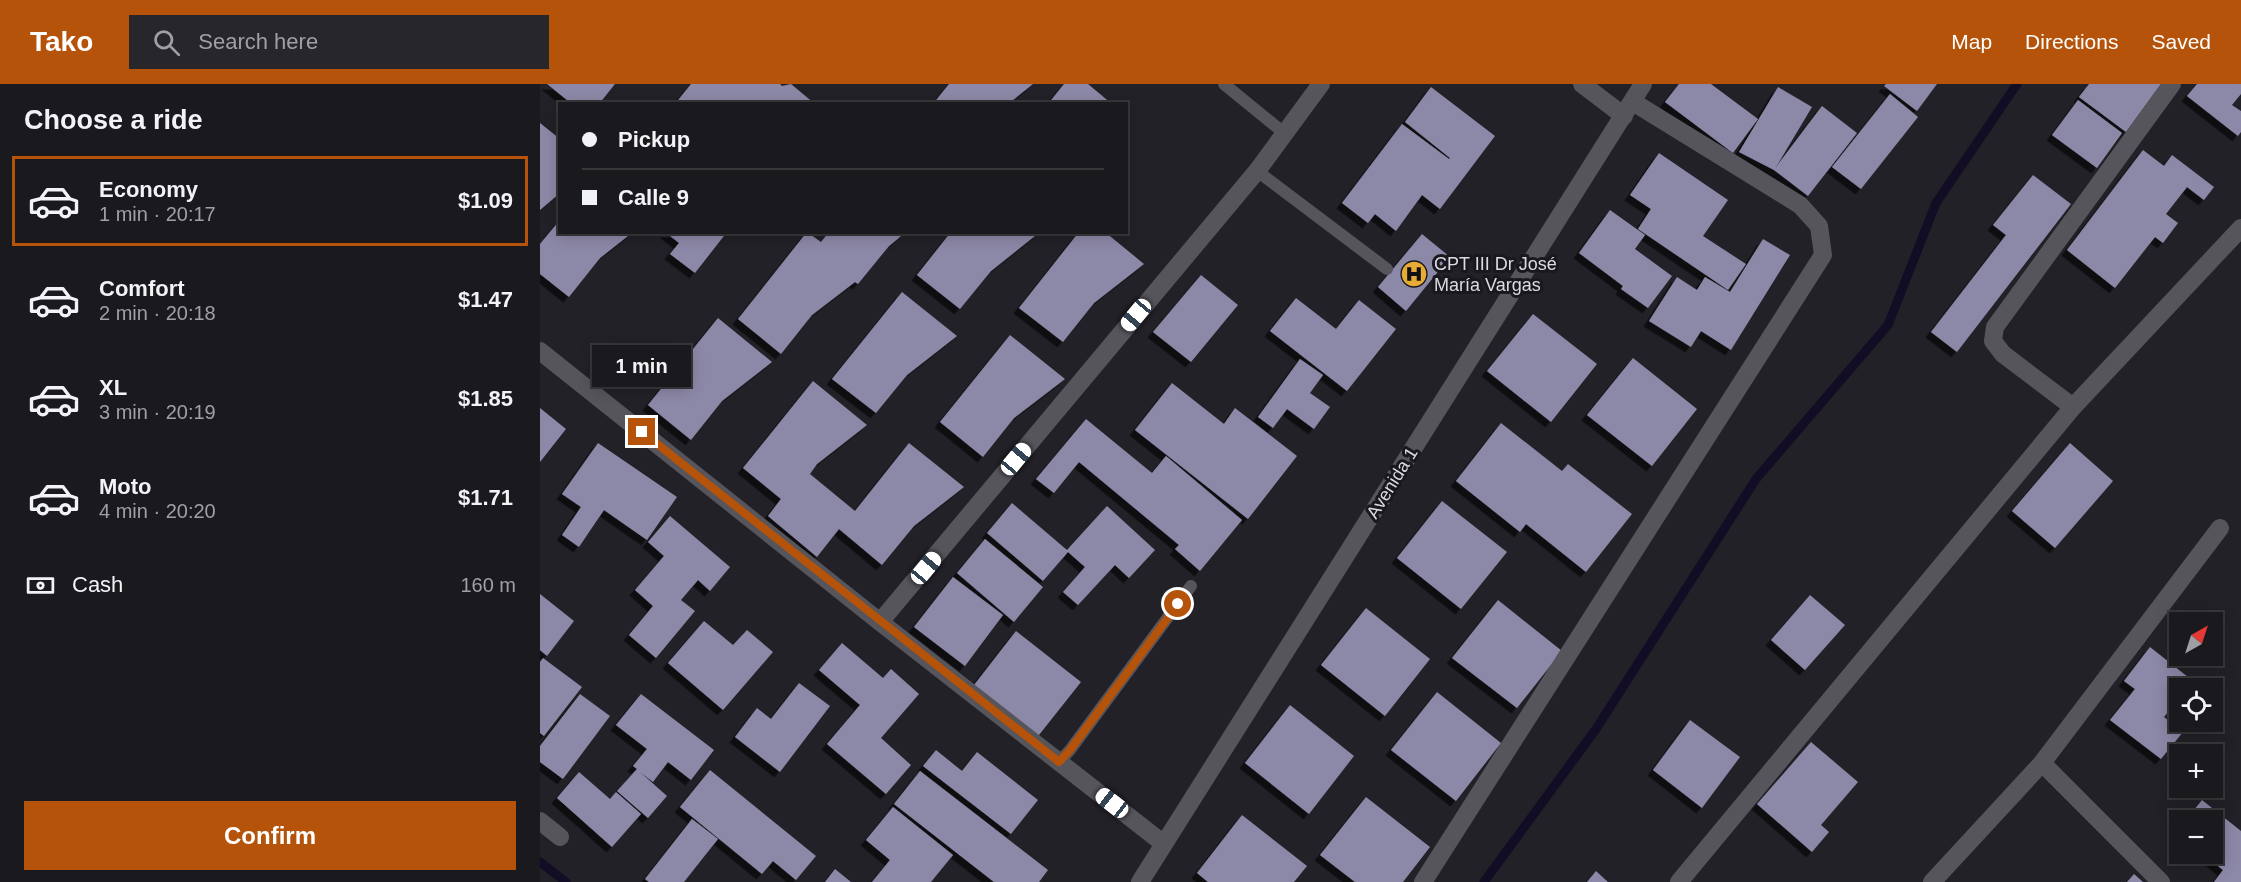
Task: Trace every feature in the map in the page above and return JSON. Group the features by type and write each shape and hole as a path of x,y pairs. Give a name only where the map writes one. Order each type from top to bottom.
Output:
{"street":[{"path":"880,622 1257,171 1321,84"},
{"path":"1423,882 1823,255 1819,226 1800,205 1582,84"},
{"name":"Avenida 1","path":"1140,882 1643,84"},
{"path":"2073,407 2003,354 1993,341 1995,327 2172,84"},
{"path":"1679,882 2073,407 2241,228"},
{"path":"540,351 880,622 1164,844"},
{"path":"1932,882 2042,763 2220,528"},
{"path":"2042,763 2161,882"},
{"path":"540,821 561,837"}],"lane":[{"path":"1224,84 1284,133"},
{"path":"1257,171 1387,269"},
{"path":"1059,762 1191,586"}],"building":[{"path":"547,84 615,84 601,102 570,102"},
{"path":"691,84 780,84 782,86 791,84 813,102 677,102"},
{"path":"949,84 1033,84 1010,102 935,102"},
{"path":"1064,84 1088,84 1110,102 1050,102"},
{"path":"1679,84 1711,84 1758,119 1733,153 1665,102"},
{"path":"1886,84 1937,84 1917,111 1884,86"},
{"path":"2089,84 2161,84 2126,132 2079,97"},
{"path":"2197,84 2241,84 2241,94 2232,105 2241,111 2241,132 2238,136 2187,96"},
{"path":"1431,87 1495,136 1440,209 1422,195 1396,231 1375,214 1368,223 1342,203 1402,124 1450,158 1405,122"},
{"path":"1778,87 1812,107 1776,167 1822,106 1857,133 1808,196 1774,170 1739,152"},
{"path":"1890,94 1918,117 1861,189 1832,167"},
{"path":"2078,100 2122,133 2097,168 2052,135"},
{"path":"540,123 558,137 558,195 540,210"},
{"path":"2143,150 2164,166 2172,155 2214,187 2204,200 2187,187 2166,214 2178,223 2163,243 2155,237 2115,288 2067,250"},
{"path":"1659,153 1728,200 1703,236 1746,264 1728,290 1638,229 1651,209 1630,195"},
{"path":"2033,175 2071,204 1957,352 1931,332 2006,235 1993,225"},
{"path":"1610,210 1645,235 1635,249 1672,276 1648,308 1621,289 1623,286 1579,253"},
{"path":"558,222 558,234 630,234 600,258 569,297 540,274 540,244"},
{"path":"668,234 725,234 695,273 670,254 679,243"},
{"path":"805,234 810,234 821,242 827,234 904,234 889,246 858,284 855,282 812,315 781,354 738,319"},
{"path":"949,234 1037,234 991,271 960,309 917,275"},
{"path":"1077,234 1107,234 1144,264 1094,303 1063,342 1019,308"},
{"path":"1422,234 1450,257 1406,311 1378,287"},
{"path":"1763,239 1790,255 1731,350 1701,331 1691,347 1649,321 1677,277 1697,290 1705,277 1730,292"},
{"path":"1201,275 1238,305 1191,362 1153,332"},
{"path":"902,292 957,336 907,375 876,413 832,379"},
{"path":"1296,298 1336,329 1359,300 1396,329 1347,391 1270,331"},
{"path":"1533,314 1597,364 1551,422 1487,371"},
{"path":"718,318 772,362 722,401 691,440 648,405"},
{"path":"1010,335 1065,379 1014,418 983,457 940,422"},
{"path":"1633,358 1697,409 1652,466 1587,415"},
{"path":"1300,359 1323,375 1310,393 1330,407 1314,429 1287,409 1273,428 1258,417"},
{"path":"813,381 867,425 817,464 810,474 855,511 909,443 964,487 914,526 882,565 839,529 817,557 768,516 781,499 743,468"},
{"path":"1172,383 1224,424 1235,408 1297,456 1248,519 1135,430"},
{"path":"540,408 566,429 540,462"},
{"path":"1086,419 1152,473 1166,456 1242,520 1200,571 1175,549 1179,545 1079,462 1054,493 1036,479"},
{"path":"1501,423 1562,471 1568,464 1632,514 1586,572 1526,524 1520,532 1456,481"},
{"path":"598,443 677,497 647,540 604,510 579,547 562,535 581,507 562,494"},
{"path":"2070,443 2113,481 2055,548 2012,511"},
{"path":"1442,501 1507,552 1461,609 1397,558"},
{"path":"1012,503 1067,550 1107,506 1155,550 1129,578 1115,565 1078,605 1063,592 1085,567 1068,552 1043,581 987,533"},
{"path":"670,516 730,567 710,591 698,580 681,600 695,611 656,658 629,635 653,606 635,590 664,556 648,542"},
{"path":"985,539 1043,587 1014,622 957,573"},
{"path":"953,577 1003,615 965,666 914,627"},
{"path":"540,594 574,621 547,656 540,650"},
{"path":"1810,595 1845,625 1805,670 1771,640"},
{"path":"1498,600 1562,651 1517,708 1452,658"},
{"path":"1366,608 1430,659 1385,716 1321,665"},
{"path":"704,621 733,645 747,630 773,652 723,710 668,663"},
{"path":"1016,631 1081,682 1035,740 971,689"},
{"path":"842,643 883,678 891,669 919,694 881,738 911,765 886,794 827,744 860,705 819,670"},
{"path":"2150,647 2169,662 2169,666 2174,666 2189,678 2169,678 2169,711 2164,717 2169,721 2169,732 2183,732 2173,744 2169,744 2169,749 2161,759 2110,720 2135,689 2124,681"},
{"path":"543,658 582,687 544,736 540,733 540,662"},
{"path":"799,683 830,706 780,772 735,737 757,708 771,719"},
{"path":"1437,692 1501,743 1456,801 1391,750"},
{"path":"580,694 610,716 563,779 540,762 540,746"},
{"path":"641,694 714,750 691,780 668,762 653,782 640,772 667,796 648,818 617,791 637,769 633,766 647,749 616,725"},
{"path":"1290,705 1354,756 1309,814 1245,763"},
{"path":"1690,720 1740,757 1702,808 1653,770"},
{"path":"1811,742 1858,782 1821,825 1829,832 1812,852 1757,804"},
{"path":"936,750 962,771 977,752 1038,800 1011,834 923,766"},
{"path":"710,770 816,856 796,880 773,861 762,874 680,807"},
{"path":"920,771 1048,870 1039,882 994,882 894,804"},
{"path":"579,772 610,799 616,792 641,814 612,847 557,798"},
{"path":"1366,797 1430,847 1403,882 1355,882 1320,855"},
{"path":"2202,800 2215,810 2194,810"},
{"path":"893,807 953,855 931,882 872,882 890,860 866,840"},
{"path":"1242,815 1307,866 1294,882 1208,882 1197,873"},
{"path":"2223,817 2241,831 2241,882 2214,882 2223,870 2216,864 2223,864"},
{"path":"692,819 718,839 684,882 649,882 645,879"},
{"path":"835,869 851,882 825,882"},
{"path":"1596,871 1608,882 1587,882"},
{"path":"2134,874 2143,882 2127,882"}],"waterway":[{"path":"1484,882 1596,729 1756,479 1888,325 1936,203 2017,84"},
{"path":"540,862 566,882"}],"place":[{"name":"CPT III Dr José María Vargas","path":"1414,274"}],"route":[{"path":"642,432 1059,762 1178,604"}]}
